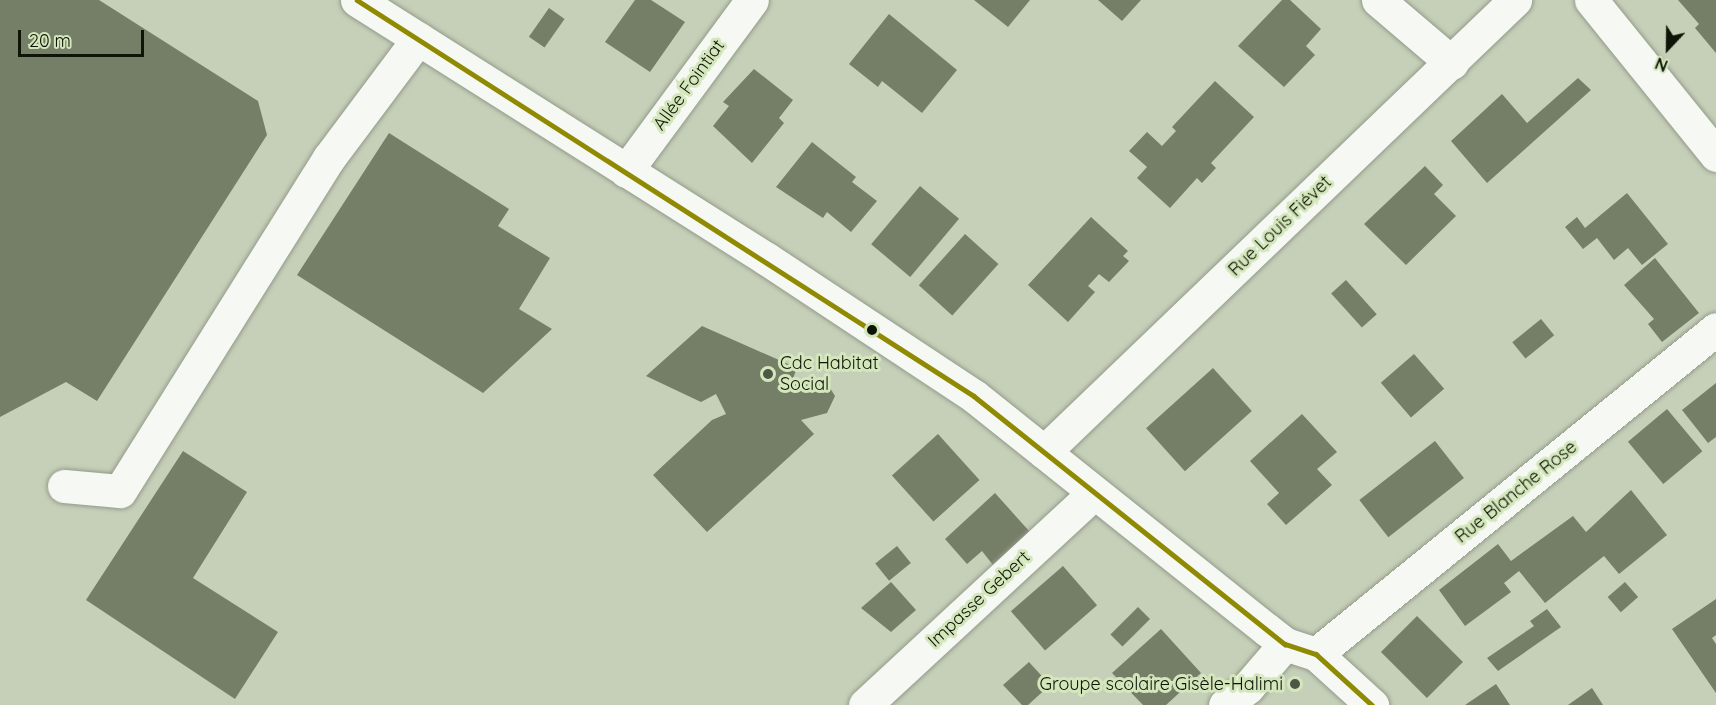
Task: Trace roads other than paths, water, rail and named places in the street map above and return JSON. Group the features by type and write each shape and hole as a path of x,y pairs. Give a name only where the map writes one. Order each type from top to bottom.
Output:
{"street":[{"path":"357,0 894,342 1044,452 1285,644 1316,654 1372,705"},
{"name":"Allée Fointiat","path":"626,171 752,0"},
{"path":"1378,0 1452,63"},
{"name":"Rue Louis Fiévet","path":"1044,452 1452,63 1515,0"},
{"path":"1591,0 1716,155"},
{"path":"64,486 120,491 329,158 418,39"},
{"name":"Rue Blanche Rose","path":"1316,654 1716,329"},
{"name":"Impasse Gebert","path":"865,705 1094,493"},
{"path":"1225,705 1248,687 1285,644"}],"place":[{"name":"Cdc Habitat Social","path":"768,374"},
{"name":"Groupe scolaire Gisèle-Halimi","path":"1295,684"}]}
